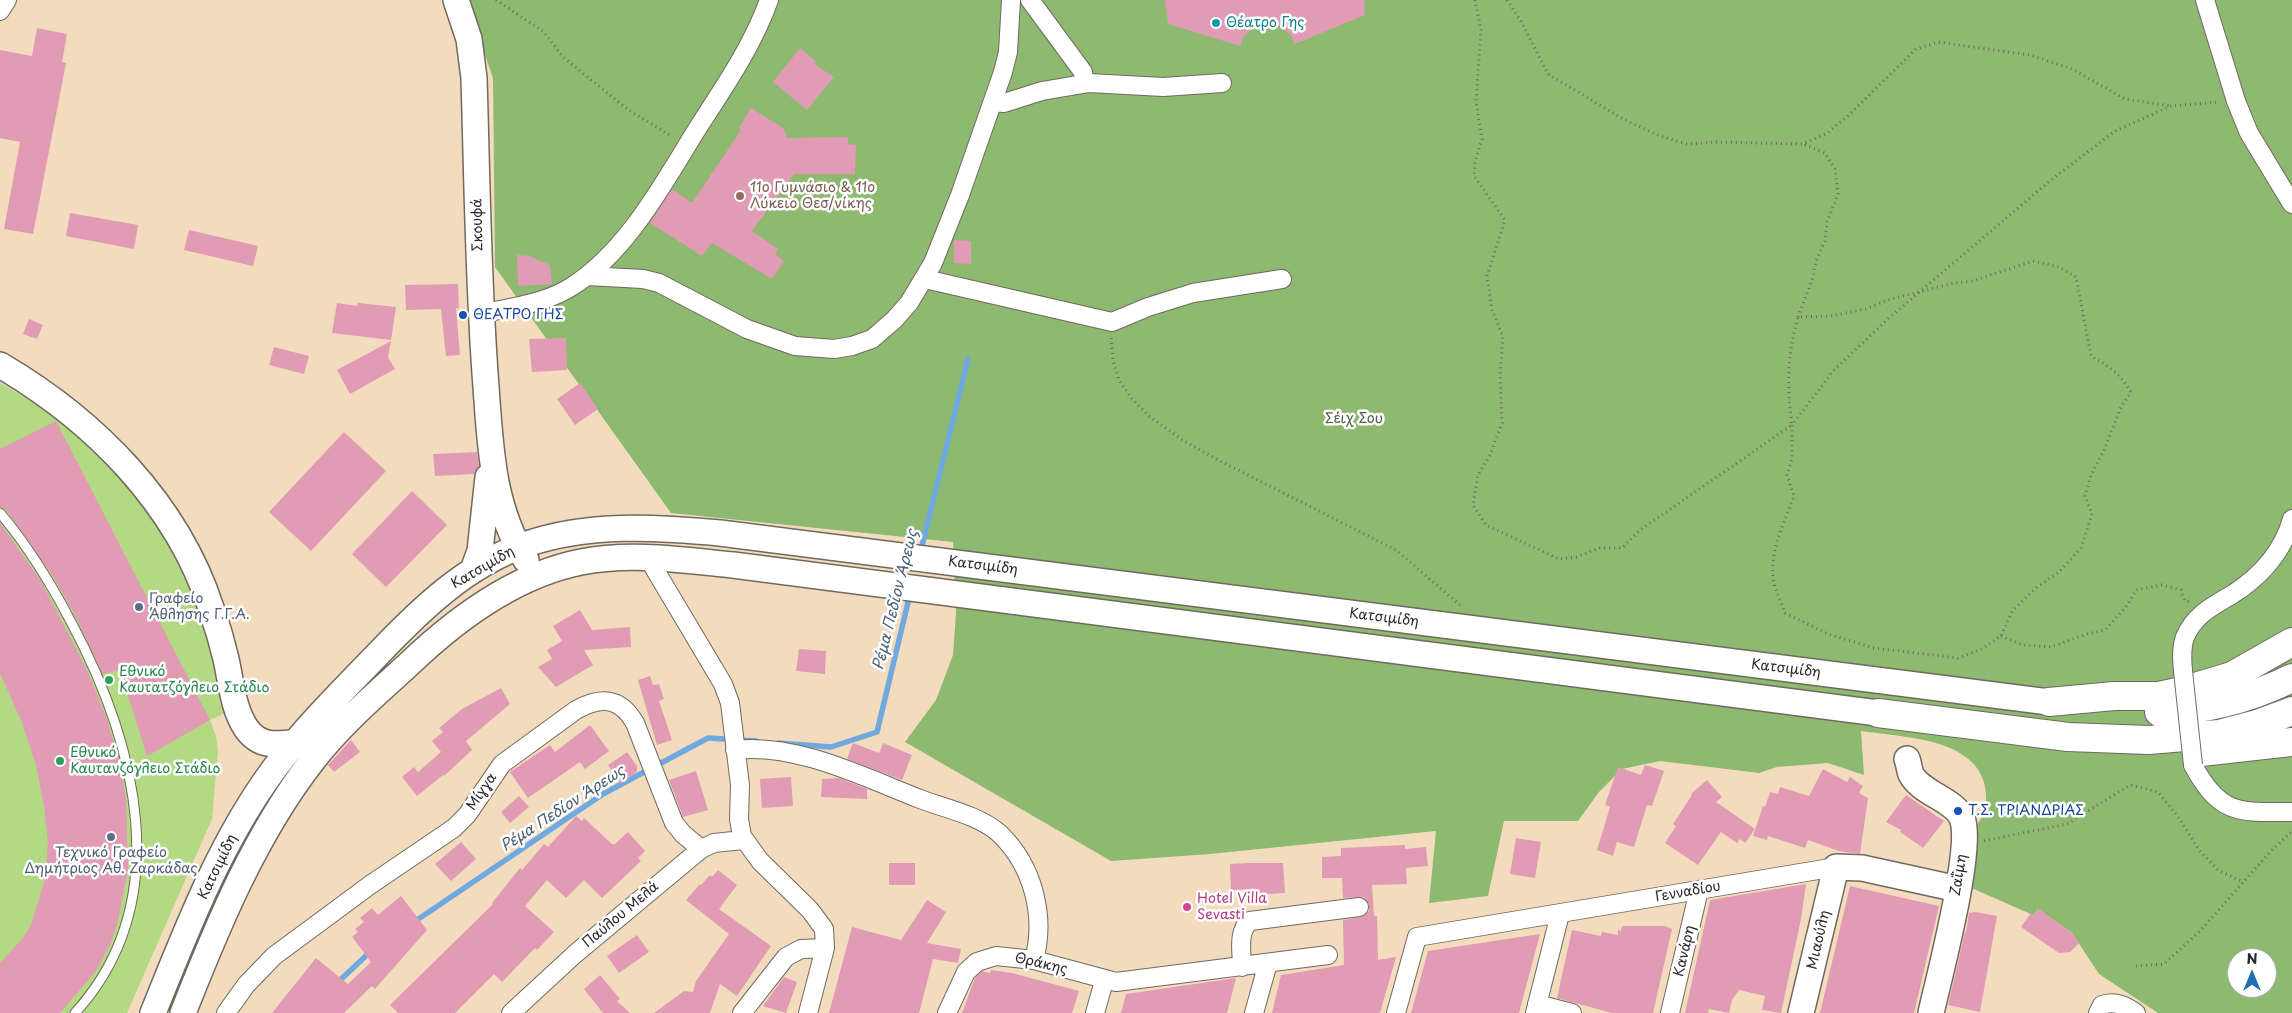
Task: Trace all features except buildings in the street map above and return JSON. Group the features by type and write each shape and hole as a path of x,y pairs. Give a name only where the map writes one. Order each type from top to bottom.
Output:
{"highway":[{"path":"2048,702 2114,696 2159,696 2182,692 2232,676 2292,642"},
{"path":"2048,702 2118,710 2184,710 2232,702 2292,678"},
{"path":"1878,712 2068,737 2149,740 2198,737 2232,731 2292,711"},
{"path":"2068,737 2096,744 2158,752 2222,751 2292,742"}],"main road":[{"name":"Σκουφά","path":"456,0 469,39 474,78 481,314 491,452 500,504 518,547 537,576"},
{"path":"0,365 46,395 82,423 115,454 141,483 178,536 198,572 220,637 238,711 246,728 256,739 267,744 296,742"},
{"name":"Σκουφά","path":"473,570 480,551 491,452"},
{"name":"Κατσιμίδη","path":"154,1013 199,905 224,851 260,790 296,742 406,625 436,598 473,570 518,547 572,532 660,528 720,534 2048,702"},
{"name":"Κατσιμίδη","path":"183,1013 250,864 276,817 314,758 392,679 454,624 494,597 537,576 590,560 648,558 733,565 1878,712"},
{"name":"Ζαΐμη","path":"1907,759 1912,775 1921,785 1958,811 1962,818 1964,844 1958,889 1931,1013"},
{"name":"Γενναδίου","path":"1836,867 1862,868 1958,889"},
{"name":"Μιαούλη","path":"1802,1013 1836,867"}],"street":[{"path":"0,11 7,0"},
{"path":"481,314 555,297 587,276 627,234 687,146 733,72 752,39 769,0"},
{"path":"587,276 651,280 669,287 729,320 768,338 795,346 826,350 852,346 878,334 902,310 925,279 944,238 994,102 1008,52 1011,0"},
{"path":"1030,0 1083,72 1084,81 1089,83"},
{"path":"2205,0 2236,101 2249,133 2292,204"},
{"path":"994,102 1004,103 1049,89 1089,83 1163,86 1222,83"},
{"path":"925,279 1112,322 1148,307 1193,293 1282,279"},
{"path":"2292,519 2286,540 2271,560 2234,593 2211,605 2191,626 2184,639 2182,650 2194,765 2203,783 2219,801 2244,812 2292,812"},
{"path":"648,558 723,684 730,703 740,786 739,819 744,840 772,874 818,918 825,941 808,1013"},
{"name":"Μίγγα","path":"226,1013 246,985 274,956 370,885 454,828 467,815 502,764 576,710 594,702 609,701 617,703 633,720 674,823 683,834 701,849"},
{"path":"734,742 836,766 974,819 997,832 1017,854 1031,883 1038,920 1038,942 1034,960"},
{"name":"Παύλου Μελά","path":"511,1013 575,954 701,849 714,843 744,840"},
{"name":"Γενναδίου","path":"1396,1013 1417,937 1836,867"},
{"name":"Κανάρη","path":"1670,1013 1699,890"},
{"path":"1242,967 1242,934 1246,925 1250,922 1359,907"},
{"path":"1560,914 1536,1008 1572,1013"},
{"path":"742,1013 786,958 801,949 825,941"},
{"name":"Θράκης","path":"947,1013 966,972 977,962 996,956 1034,960 1104,981 1124,982 1328,955"},
{"path":"1254,1013 1268,963"},
{"path":"1095,1013 1104,981"},
{"path":"2102,1008 2116,1003 2136,1013"}],"lane":[{"path":"0,513 44,574 87,653 104,689 118,729 133,787 136,842 135,878 131,905 112,958 91,993 75,1013"}],"path":[{"path":"496,0 544,32 563,57 627,109 687,146"},
{"path":"1475,0 1481,30 1476,102 1482,139 1475,162 1474,176 1505,220 1487,276 1492,310 1503,337 1500,374 1502,423 1490,455 1478,475 1473,505 1486,524 1560,559 1577,557 1598,548 1622,548 1640,530 1792,426 1833,371 1920,291 2052,180 2115,131 2171,106"},
{"path":"1508,0 1548,74 1623,119 1660,136 1687,144 1716,142 1802,144 1824,153 1836,169 1838,194 1827,222 1825,241 1816,261 1812,280 1798,316 1790,354 1787,390 1792,426 1792,459 1787,474 1794,496 1781,528 1774,554 1774,583 1786,613 1828,634 1874,648 1921,655 1958,658 1982,649 2002,636 2013,610 2037,587 2058,573 2081,548 2092,514 2085,496 2090,475 2104,450 2121,407 2131,392 2123,378 2091,356 2076,277 2059,266 2033,261 1972,281 1954,283 1888,300 1866,309 1830,316 1798,316"},
{"path":"1802,144 1826,134 1843,120 1916,49 1938,42 2030,55 2072,69 2124,99 2171,106 2236,101"},
{"path":"1112,322 1111,350 1117,374 1132,399 1149,416 1184,441 1229,466 1396,550 1461,606"},
{"path":"2002,636 2023,645 2052,647 2087,634 2105,630 2126,607 2136,590 2162,585 2181,590 2185,601 2211,605"},
{"path":"1964,844 2004,838 2067,824 2130,785 2158,792 2179,818 2198,850 2218,870 2244,882"},
{"path":"2136,966 2164,964 2200,931 2271,851 2292,831"}],"green space":[{"name":"Σέιχ Σου","path":"466,0 2292,0 2292,1013 2158,1013 2099,974 2072,933 2038,909 2033,915 1967,886 1973,835 1986,805 1984,783 1976,766 1961,754 1923,740 1901,736 1861,731 1864,775 1828,763 1777,767 1759,773 1660,761 1622,769 1599,792 1578,821 1504,821 1488,896 1429,903 1436,831 1210,854 1111,861 905,742 936,700 953,655 956,613 953,542 671,513 495,267 493,78"},
{"name":"Εθνικό Καυτατζόγλειο Στάδιο","path":"0,383 47,411 80,436 119,475 145,509 157,527 186,582 209,646 228,712 210,720 216,736 218,750 212,819 127,1013 0,1013"}],"waterway":[{"name":"Ρέμα Πεδίον Άρεως","path":"920,554 968,359"},
{"name":"Ρέμα Πεδίον Άρεως","path":"778,743 831,747 877,732 910,594"},
{"name":"Ρέμα Πεδίον Άρεως","path":"414,922 603,794 708,738 756,741"},
{"name":"Ρέμα Πεδίον Άρεως","path":"336,984 371,951"}],"place":[{"name":"Θέατρο Γης","path":"1216,23"},
{"name":"11ο Γυμνάσιο & 11ο Λύκειο Θεσ/νίκης","path":"740,196"},
{"name":"ΘΕΑΤΡΟ ΓΗΣ","path":"463,315"},
{"name":"Γραφείο Άθλησης Γ.Γ.Α.","path":"139,607"},
{"name":"Εθνικό Καυτατζόγλειο Στάδιο","path":"109,680"},
{"name":"Εθνικό Καυτανζόγλειο Στάδιο","path":"60,761"},
{"name":"Τ.Σ. ΤΡΙΑΝΔΡΙΑΣ","path":"1958,811"},
{"name":"Τεχνικό Γραφείο Δημήτριος Αθ. Ζαρκάδας","path":"111,837"},
{"name":"Hotel Villa Sevasti","path":"1187,907"}]}
